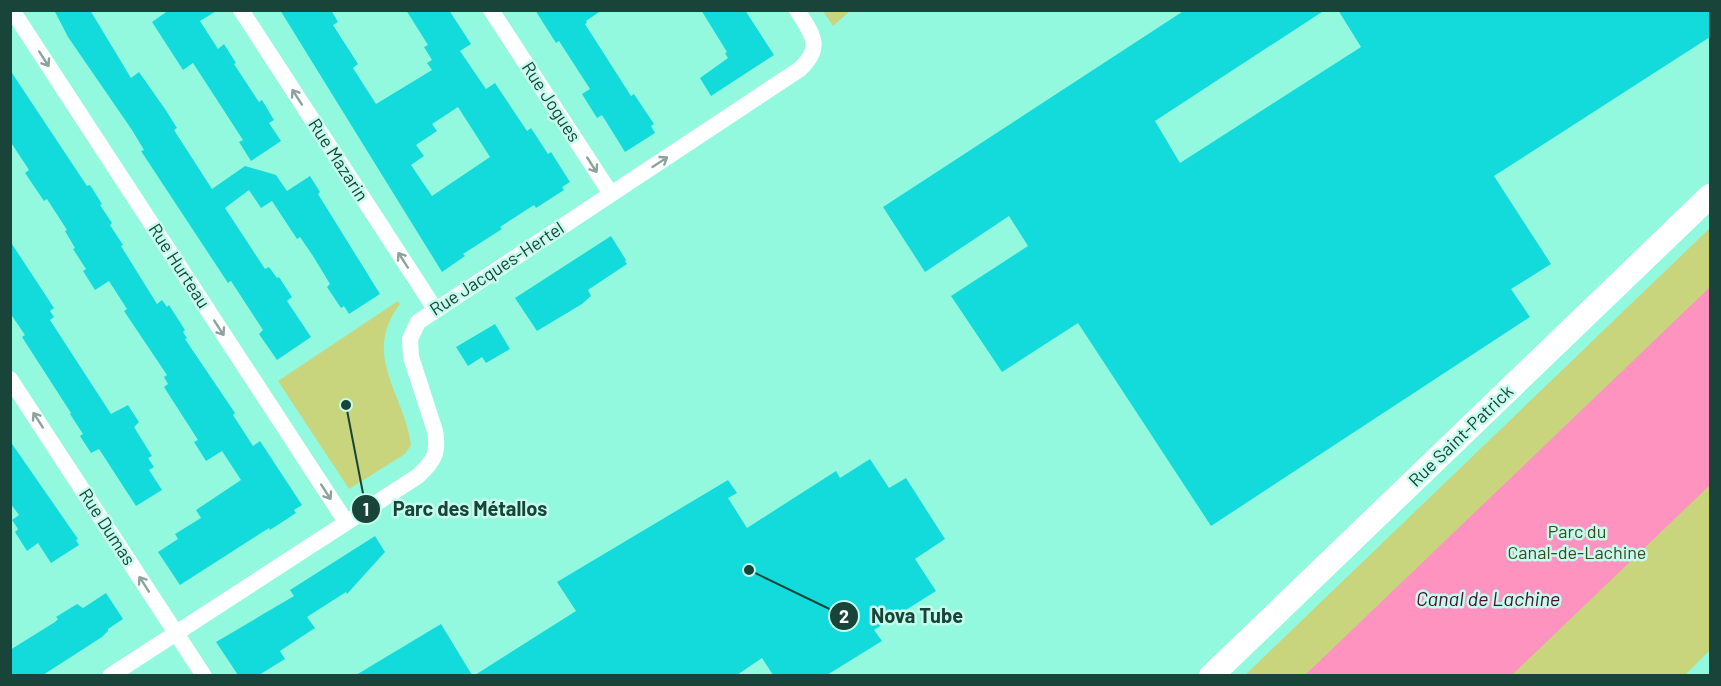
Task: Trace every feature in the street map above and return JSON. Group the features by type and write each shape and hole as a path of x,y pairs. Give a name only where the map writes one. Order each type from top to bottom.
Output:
{"main road":[{"name":"Rue Saint-Patrick","path":"1210,675 1710,196"}],"street":[{"name":"Rue Hurteau","path":"12,10 346,522"},
{"name":"Rue Mazarin","path":"241,10 435,309"},
{"name":"Rue Jogues","path":"491,10 611,194"},
{"name":"Rue Jacques-Hertel","path":"110,675 418,476 435,456 437,443 411,357 410,339 418,322 800,69 809,60 815,47 814,37 797,10"},
{"name":"Rue Dumas","path":"10,379 204,675"}],"green space":[{"path":"823,11 850,11 833,26"},
{"name":"Parc du Canal-de-Lachine","path":"1710,228 1710,650 1685,675 1244,676"},
{"path":"398,301 400,304 389,323 384,341 384,357 411,445 405,454 349,489 278,381"}],"water":[{"name":"Canal de Lachine","path":"1710,287 1710,485 1512,675 1305,675"}],"building":[{"path":"54,10 90,10 131,78 139,72 165,109 177,128 174,130 212,189 245,166 276,175 287,191 310,176 320,192 318,194 380,294 349,314 344,306 341,308 327,287 330,284 313,256 300,237 297,239 272,201 261,208 249,190 225,208 265,269 269,267 277,278 279,277 292,297 287,301 311,337 277,360 259,334 263,330 231,281 228,283 141,151 144,150 132,130 68,37"},
{"path":"169,10 218,10 200,21 218,49 224,44 259,102 262,100 274,120 269,123 281,141 251,161 239,142 243,140 193,63 183,70 152,22"},
{"path":"280,10 331,10 338,22 333,25 358,64 353,68 376,104 432,70 427,63 432,60 424,47 428,45 406,10 449,10 471,44 460,51 486,89 495,83 527,131 531,128 548,154 551,152 570,182 562,187 564,190 536,208 534,205 500,227 502,229 463,254 465,256 442,272","holes":["458,107 490,157 432,196 411,165 424,156 416,145 437,131 432,124"]},
{"path":"535,10 602,10 585,24 631,96 634,94 654,124 651,126 655,133 625,152 602,115 597,118 582,94 590,89 559,41 556,43"},
{"path":"701,10 745,10 774,55 711,96 700,78 728,58 725,53 727,52"},
{"path":"1185,10 1325,10 1155,121 1180,163 1361,47 1338,10 1710,10 1710,37 1494,176 1551,264 1511,289 1530,317 1211,526 1078,323 1002,372 951,296 1028,246 1009,216 925,272 883,207"},
{"path":"10,70 87,186 90,185 102,204 100,205 112,223 110,225 123,245 121,246 157,304 162,300 167,307 169,305 185,330 183,332 187,338 185,339 235,413 233,415 253,446 260,441 302,505 294,510 296,513 180,585 158,552 178,539 175,534 201,518 196,510 241,480 222,451 206,461 194,442 198,440 164,387 168,384 164,377 167,375 124,311 127,309 109,281 95,290 83,271 86,269 73,249 75,248 65,231 67,230 47,199 44,201 25,173 29,170 10,141"},
{"path":"611,236 627,264 588,290 591,296 582,304 537,331 515,298"},
{"path":"10,241 54,308 50,311 54,317 50,320 111,414 128,405 139,422 134,427 152,456 148,458 154,467 149,470 162,490 136,506 99,449 91,453 80,436 83,434 71,413 22,337 25,335 10,313"},
{"path":"495,324 510,349 486,363 482,357 468,366 456,347"},
{"path":"10,441 78,539 76,540 79,545 51,563 38,543 27,551 15,532 18,529 12,520 19,515 10,503"},
{"path":"870,459 889,488 906,478 945,539 915,559 936,591 874,630 882,641 827,675 773,675 762,658 737,675 475,675 576,611 557,582 728,480 737,493 728,498 747,528 836,471 840,478"},
{"path":"375,536 385,552 347,594 346,592 307,617 315,628 280,651 285,659 259,675 238,675 216,642 294,596 290,590"},
{"path":"106,593 123,619 108,629 102,637 43,675 10,675 10,650 55,622 58,619 56,617 77,604 83,608"},
{"path":"441,624 472,675 356,675"}],"place":[{"name":"Parc des Métallos","path":"346,405"},
{"name":"Nova Tube","path":"749,570"}]}
